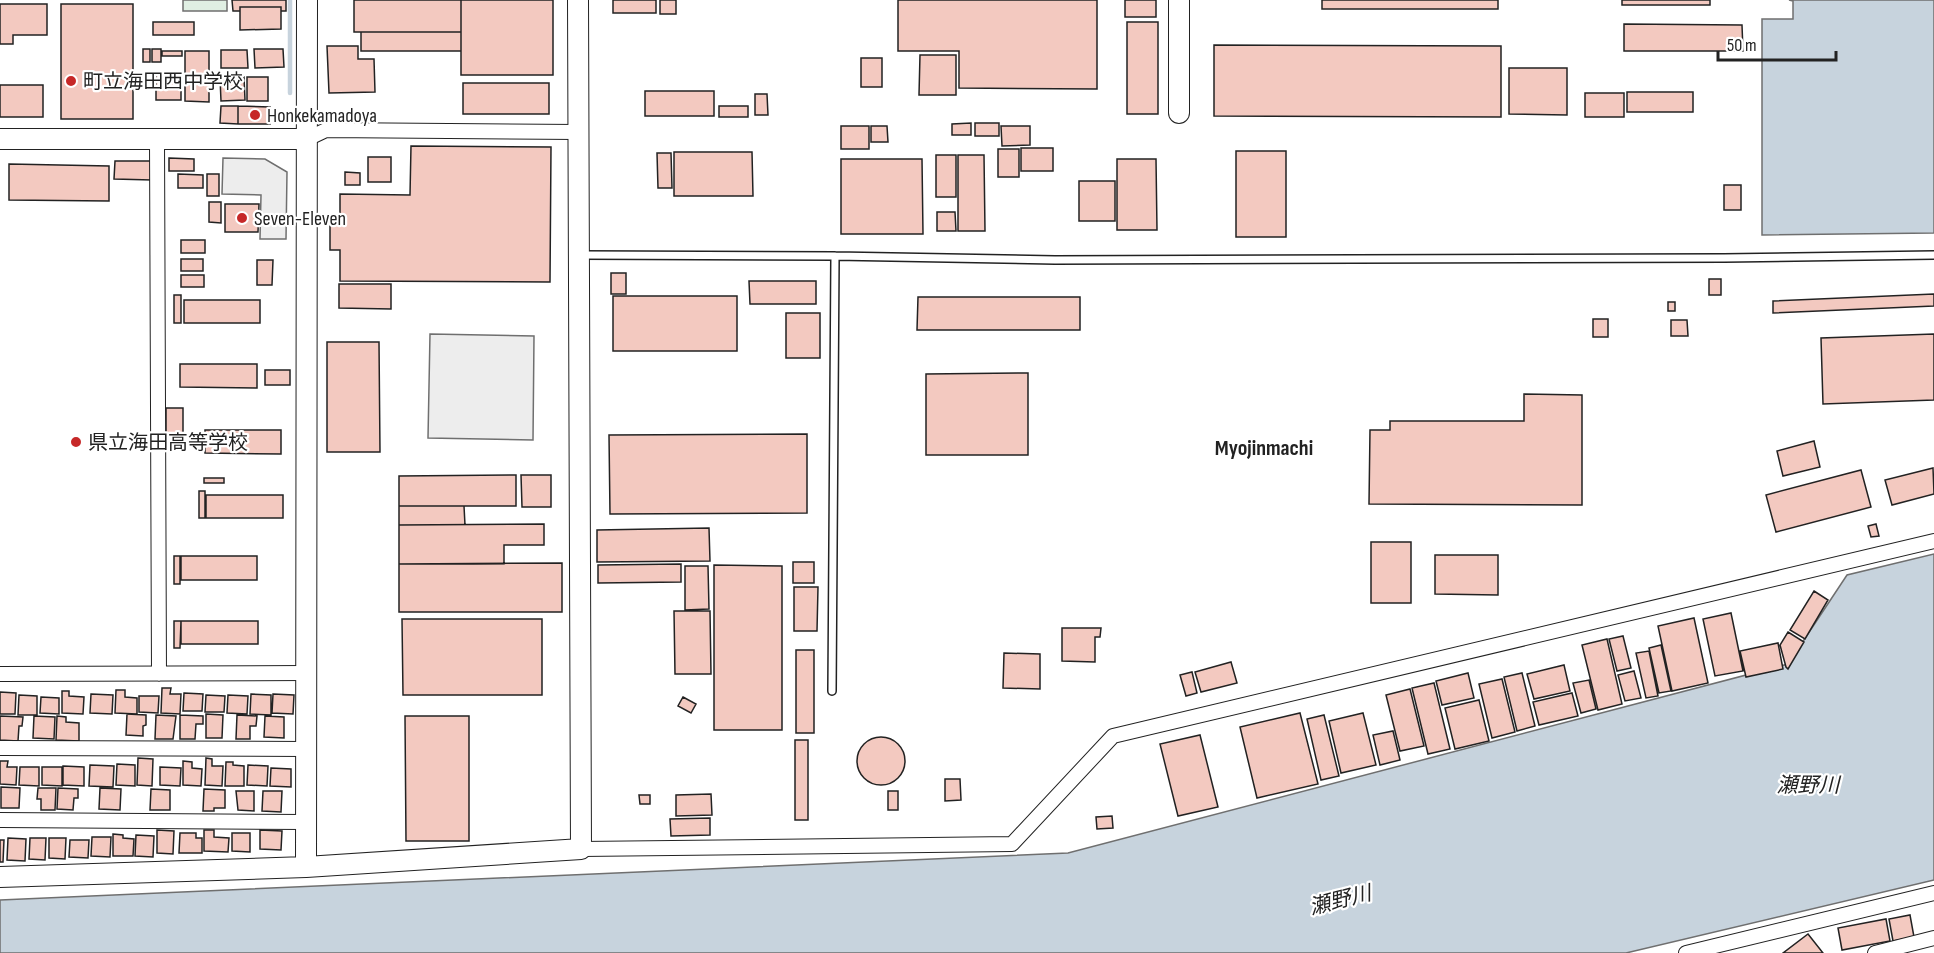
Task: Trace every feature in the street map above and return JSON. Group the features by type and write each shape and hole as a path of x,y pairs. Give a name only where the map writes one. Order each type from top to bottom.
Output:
{"street":[{"path":"306,867 307,0"},
{"path":"578,0 581,849"},
{"path":"1179,0 1179,113"},
{"path":"0,139 308,139 326,130 578,132"},
{"path":"157,140 159,674"},
{"path":"0,878 306,867 581,849 1012,843 1113,736 1934,541"},
{"path":"0,674 306,673"},
{"path":"0,748 306,749"},
{"path":"0,820 306,822"},
{"path":"1686,953 1934,893"},
{"path":"1875,953 1934,938"}],"lane":[{"path":"579,255 1114,260 1934,255"},
{"path":"832,691 836,256"}],"green space":[{"path":"183,0 227,0 227,11 183,11"}],"shaded area":[{"path":"223,158 265,159 287,172 286,239 260,239 261,195 222,194"},
{"path":"430,334 534,336 533,440 428,438"}],"water":[{"path":"1789,0 1934,0 1934,233 1762,235 1762,19 1793,19 1793,1"},
{"name":"瀬野川","path":"1934,554 1934,880 1626,953 0,953 0,900 1068,853 1788,664 1847,575"}],"building":[{"path":"232,0 286,0 286,11 281,11 281,7 240,7 240,11 233,11"},
{"path":"354,0 461,0 461,32 354,32"},
{"path":"461,0 553,0 553,75 461,75"},
{"path":"613,0 656,0 656,13 613,13"},
{"path":"660,0 676,0 676,14 660,14"},
{"path":"898,0 1097,0 1097,89 959,88 959,51 898,51"},
{"path":"1125,0 1156,0 1156,17 1125,17"},
{"path":"1322,0 1498,0 1498,9 1322,9"},
{"path":"1622,0 1710,0 1710,5 1622,5"},
{"path":"0,4 47,4 47,35 13,35 13,44 0,44"},
{"path":"61,4 133,4 133,119 61,119"},
{"path":"240,7 281,7 281,29 240,30"},
{"path":"153,22 194,22 194,35 153,35"},
{"path":"1127,22 1158,22 1158,114 1127,114"},
{"path":"1624,24 1742,25 1743,51 1624,51"},
{"path":"361,32 461,32 461,51 361,51"},
{"path":"1214,45 1501,46 1501,117 1214,116"},
{"path":"327,46 358,46 358,59 374,59 375,92 329,93"},
{"path":"143,49 150,49 150,62 143,62"},
{"path":"152,49 161,49 161,62 152,62"},
{"path":"254,49 283,49 284,67 255,68"},
{"path":"221,50 247,50 248,68 221,68"},
{"path":"162,51 182,51 182,56 162,56"},
{"path":"185,51 209,51 209,102 185,101"},
{"path":"920,55 956,55 956,95 919,95"},
{"path":"861,58 882,58 882,87 861,87"},
{"path":"1509,68 1567,68 1567,115 1509,114"},
{"path":"156,72 181,72 181,100 156,100"},
{"path":"244,77 245,100 221,101 220,78"},
{"path":"247,77 268,77 268,101 247,101"},
{"path":"463,83 549,83 549,114 463,114"},
{"path":"0,85 43,85 43,117 0,117"},
{"path":"645,91 714,91 714,116 645,116"},
{"path":"1627,92 1693,92 1693,112 1627,112"},
{"path":"1585,93 1624,93 1624,117 1585,117"},
{"path":"755,94 767,94 768,115 755,115"},
{"path":"221,106 238,106 238,124 220,123"},
{"path":"238,106 270,107 270,124 238,124"},
{"path":"719,106 748,106 748,117 719,117"},
{"path":"971,123 971,135 952,135 952,124"},
{"path":"975,123 999,123 999,136 975,136"},
{"path":"841,126 869,126 869,149 841,149"},
{"path":"871,126 887,126 888,142 871,142"},
{"path":"1001,126 1030,126 1030,145 1002,146"},
{"path":"411,146 551,147 550,282 340,281 340,250 330,250 330,221 340,221 340,194 410,195"},
{"path":"1021,148 1053,148 1053,171 1021,171"},
{"path":"998,149 1019,149 1019,177 998,177"},
{"path":"1236,151 1286,151 1286,237 1236,237"},
{"path":"674,152 752,152 753,196 674,196"},
{"path":"657,153 671,153 672,188 658,188"},
{"path":"936,155 956,155 956,197 936,197"},
{"path":"958,155 984,155 985,231 958,231"},
{"path":"368,157 391,157 391,182 368,182"},
{"path":"169,158 194,159 194,171 169,171"},
{"path":"841,159 922,159 923,234 841,234"},
{"path":"1117,159 1156,159 1157,230 1117,230"},
{"path":"115,161 153,161 152,180 114,179"},
{"path":"9,164 109,166 109,201 9,200"},
{"path":"345,172 360,173 360,185 345,185"},
{"path":"178,174 203,175 203,188 178,188"},
{"path":"207,174 219,174 219,196 207,196"},
{"path":"1079,181 1115,181 1115,221 1079,221"},
{"path":"1724,185 1741,185 1741,210 1724,210"},
{"path":"209,202 221,202 221,223 209,222"},
{"name":"Seven-Eleven","path":"225,204 259,204 258,232 225,232"},
{"path":"937,212 955,212 956,231 937,231"},
{"path":"181,240 205,240 205,253 181,253"},
{"path":"181,259 203,259 203,271 181,271"},
{"path":"257,260 273,260 272,285 257,285"},
{"path":"611,273 626,273 626,294 611,294"},
{"path":"181,275 204,275 204,287 181,287"},
{"path":"1709,279 1721,279 1721,295 1709,295"},
{"path":"749,281 816,281 816,304 750,304"},
{"path":"339,284 391,284 391,309 339,308"},
{"path":"1934,294 1934,306 1773,313 1773,301"},
{"path":"174,295 181,295 181,323 174,323"},
{"path":"613,296 737,296 737,351 613,351"},
{"path":"918,297 1080,297 1080,330 917,330"},
{"path":"184,300 260,300 260,323 184,323"},
{"path":"1668,302 1675,302 1675,311 1668,311"},
{"path":"786,313 820,313 820,358 786,358"},
{"path":"1593,319 1608,319 1608,337 1593,337"},
{"path":"1671,320 1687,320 1688,336 1671,336"},
{"path":"1934,334 1934,400 1823,404 1821,338"},
{"path":"327,342 379,342 380,452 327,452"},
{"path":"180,364 257,364 257,388 180,387"},
{"path":"265,370 290,370 290,385 265,385"},
{"path":"1028,373 1028,455 926,455 926,374"},
{"path":"1524,394 1582,395 1582,505 1369,504 1370,430 1390,430 1390,421 1524,421"},
{"path":"166,408 183,408 183,436 166,436"},
{"path":"205,430 281,430 281,454 205,453"},
{"path":"807,434 807,513 610,514 609,435"},
{"path":"1814,441 1820,467 1783,476 1777,451"},
{"path":"1933,468 1934,494 1892,505 1885,480"},
{"path":"1861,470 1871,507 1776,532 1766,495"},
{"path":"516,475 516,506 399,506 399,476"},
{"path":"521,475 551,475 551,507 522,507"},
{"path":"204,478 224,478 224,483 204,483"},
{"path":"199,491 205,491 205,518 199,518"},
{"path":"206,495 283,495 283,518 206,518"},
{"path":"399,506 464,506 465,525 399,525"},
{"path":"544,524 544,545 504,545 504,564 399,564 399,525"},
{"path":"1876,524 1879,536 1871,537 1868,526"},
{"path":"709,528 710,561 597,562 597,530"},
{"path":"1371,542 1411,542 1411,603 1371,603"},
{"path":"1435,555 1498,555 1498,595 1435,594"},
{"path":"174,556 180,556 180,584 174,584"},
{"path":"181,556 257,556 257,580 181,580"},
{"path":"793,562 814,562 814,583 793,583"},
{"path":"562,563 562,612 399,612 399,564"},
{"path":"681,564 681,582 598,583 598,565"},
{"path":"714,565 782,566 782,730 714,730"},
{"path":"685,566 708,566 709,609 685,610"},
{"path":"794,587 818,587 817,631 794,631"},
{"path":"1814,591 1828,600 1805,639 1790,630"},
{"path":"674,611 710,611 711,674 675,674"},
{"path":"1731,613 1743,671 1715,676 1703,619"},
{"path":"1694,618 1708,683 1672,691 1658,626"},
{"path":"402,619 542,619 542,695 403,695"},
{"path":"174,621 181,621 180,648 174,648"},
{"path":"181,621 258,621 258,644 181,644"},
{"path":"1062,628 1101,628 1100,637 1095,637 1095,662 1062,661"},
{"path":"1788,632 1804,642 1788,669 1780,645"},
{"path":"1623,636 1631,668 1617,671 1609,639"},
{"path":"1607,639 1622,704 1598,710 1582,645"},
{"path":"1778,643 1783,669 1746,677 1740,651"},
{"path":"1661,645 1671,691 1659,693 1649,648"},
{"path":"796,650 814,650 814,733 796,733"},
{"path":"1649,651 1658,696 1646,698 1636,653"},
{"path":"1004,653 1040,654 1040,689 1003,688"},
{"path":"1231,662 1237,683 1201,692 1195,672"},
{"path":"1564,665 1570,691 1534,699 1527,674"},
{"path":"1634,671 1641,698 1625,701 1618,675"},
{"path":"1192,672 1197,693 1186,696 1180,675"},
{"path":"1468,673 1474,698 1442,705 1436,681"},
{"path":"1522,673 1535,726 1517,731 1504,677"},
{"path":"1502,679 1515,732 1492,738 1479,684"},
{"path":"1589,680 1596,709 1581,713 1573,683"},
{"path":"1434,683 1450,749 1428,754 1412,688"},
{"path":"162,688 171,688 170,694 181,694 180,714 161,713"},
{"path":"1410,689 1424,746 1400,751 1386,695"},
{"path":"116,690 125,690 125,697 137,698 137,714 115,713"},
{"path":"62,691 69,691 69,696 84,697 83,714 62,713"},
{"path":"0,692 16,693 15,714 0,714"},
{"path":"184,693 203,694 202,711 183,711"},
{"path":"1572,693 1578,716 1539,725 1533,702"},
{"path":"91,694 113,695 112,714 90,713"},
{"path":"251,694 271,695 271,715 250,714"},
{"path":"273,694 294,695 293,714 272,713"},
{"path":"19,695 37,696 37,715 18,715"},
{"path":"206,695 225,696 224,712 205,712"},
{"path":"228,695 248,696 247,714 227,713"},
{"path":"139,696 159,696 158,713 139,712"},
{"path":"41,697 59,698 59,714 40,713"},
{"path":"683,697 696,704 691,713 678,706"},
{"path":"1479,700 1489,741 1455,749 1445,708"},
{"path":"1300,713 1318,784 1257,798 1240,727"},
{"path":"1363,713 1376,765 1341,773 1329,721"},
{"path":"127,714 146,715 143,736 126,735"},
{"path":"206,714 223,715 222,738 206,738"},
{"path":"156,715 176,716 173,739 155,739"},
{"path":"180,715 203,716 203,724 196,724 195,739 180,739"},
{"path":"237,715 257,716 256,726 250,726 250,739 236,739"},
{"path":"1324,715 1339,776 1321,780 1307,719"},
{"path":"0,716 23,717 22,726 19,726 18,741 0,740"},
{"path":"34,716 55,717 54,739 33,738"},
{"path":"57,716 66,717 66,722 79,723 79,741 56,740"},
{"path":"265,716 284,717 284,738 264,737"},
{"path":"405,716 469,716 469,841 406,841"},
{"path":"1393,731 1400,760 1380,765 1373,735"},
{"path":"1200,735 1218,807 1178,816 1160,744"},
{"path":"876,737 886,737 901,747 905,761 904,770 895,781 886,785 876,785 861,775 857,766 857,756 867,741"},
{"path":"795,740 808,740 808,820 795,820"},
{"path":"138,758 153,759 152,786 137,785"},
{"path":"206,758 212,759 212,766 223,766 222,786 205,785"},
{"path":"0,761 8,761 7,767 17,767 16,785 0,784"},
{"path":"183,761 192,762 192,768 202,769 201,786 183,785"},
{"path":"226,762 244,766 244,786 225,786"},
{"path":"117,764 135,765 135,786 116,785"},
{"path":"90,765 114,766 113,787 89,786"},
{"path":"248,765 268,766 267,786 247,785"},
{"path":"63,766 84,767 84,786 63,785"},
{"path":"20,767 39,767 39,786 19,785"},
{"path":"42,767 62,767 62,786 42,785"},
{"path":"160,767 181,768 180,786 160,785"},
{"path":"271,768 291,769 291,787 270,786"},
{"path":"945,779 960,779 961,800 945,801"},
{"path":"1,787 20,788 19,808 1,808"},
{"path":"38,788 56,788 55,810 41,810 41,799 37,799"},
{"path":"58,788 78,789 78,798 74,798 73,810 57,809"},
{"path":"100,788 121,789 120,810 99,809"},
{"path":"151,789 170,790 170,810 150,810"},
{"path":"204,789 225,790 225,808 203,811"},
{"path":"236,791 254,791 254,811 238,810"},
{"path":"263,791 282,791 281,812 262,811"},
{"path":"888,791 898,791 898,810 888,810"},
{"path":"711,794 712,815 676,816 676,795"},
{"path":"639,795 650,795 650,804 640,804"},
{"path":"1112,816 1113,828 1097,829 1096,817"},
{"path":"710,818 710,835 671,836 670,819"},
{"path":"157,830 174,831 173,854 157,853"},
{"path":"204,830 214,830 214,837 229,838 228,852 204,851"},
{"path":"260,830 282,831 281,850 260,849"},
{"path":"180,833 196,833 196,838 202,838 202,853 179,853"},
{"path":"232,833 250,833 250,852 232,851"},
{"path":"113,834 134,839 133,856 113,856"},
{"path":"136,835 154,836 153,857 135,856"},
{"path":"92,837 111,837 110,857 91,856"},
{"path":"8,838 26,839 25,861 7,860"},
{"path":"30,838 46,838 45,860 29,859"},
{"path":"49,838 66,838 65,859 49,858"},
{"path":"0,840 4,840 3,862 0,862"},
{"path":"70,840 89,840 88,858 69,857"},
{"path":"1910,915 1914,937 1893,941 1889,919"},
{"path":"1886,919 1890,941 1842,950 1838,928"},
{"path":"1808,934 1823,953 1783,953"}],"waterway":[{"path":"290,0 290,93"}],"place":[{"name":"町立海田西中学校","path":"71,81"},
{"name":"Honkekamadoya","path":"255,115"},
{"name":"Seven-Eleven","path":"242,218"},
{"name":"県立海田高等学校","path":"76,442"}],"district":[{"name":"Myojinmachi","path":"1264,447"}]}
